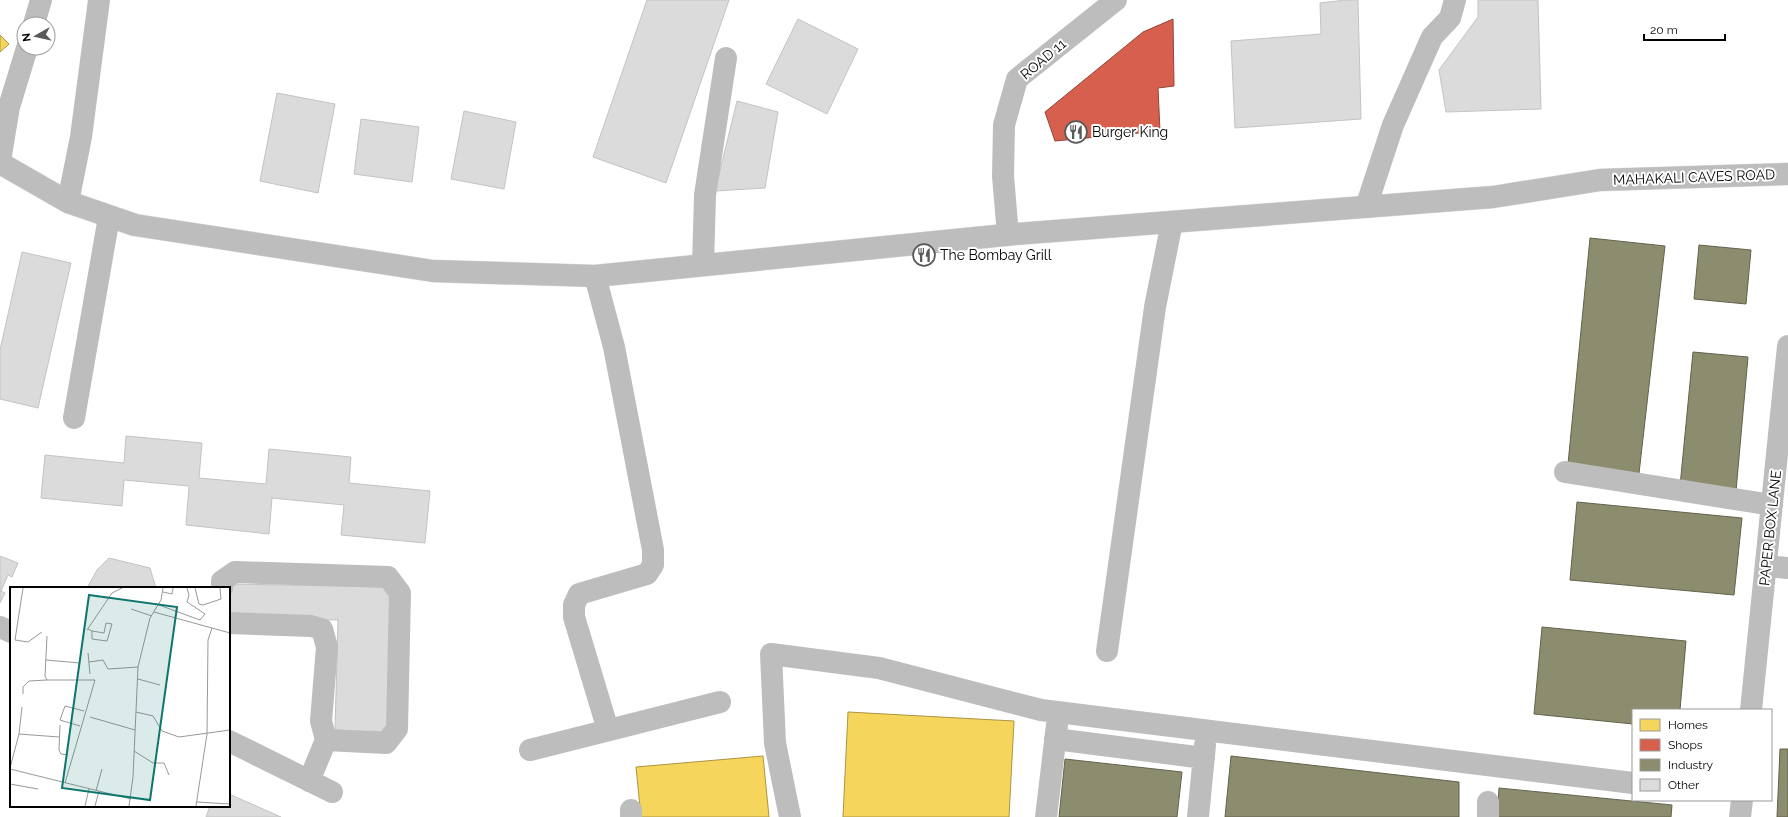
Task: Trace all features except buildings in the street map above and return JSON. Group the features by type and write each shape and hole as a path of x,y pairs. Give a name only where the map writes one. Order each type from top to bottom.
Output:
{"street":[{"path":"36,16 41,0"},
{"path":"68,202 81,137 99,0"},
{"name":"ROAD 11","path":"1008,235 1003,176 1004,125 1017,79 1116,0"},
{"path":"1366,207 1393,125 1432,37 1450,18 1455,0"},
{"path":"0,162 9,108 25,56"},
{"path":"703,265 705,195 726,58"},
{"name":"MAHAKALI CAVES ROAD","path":"0,162 68,202 135,225 433,271 595,276 1008,235 1494,197 1600,180 1788,174"},
{"path":"74,418 110,217"},
{"path":"1107,651 1155,307 1172,222"},
{"path":"595,276 614,347 653,550 653,565 647,574 579,594 574,605 574,617 608,730"},
{"name":"PAPER BOX LANE","path":"1751,709 1772,505 1782,474 1788,354"},
{"path":"1565,472 1772,505"},
{"path":"1766,566 1788,568"},
{"path":"222,587 222,581 235,572 243,572 388,577 400,593 397,729 386,743 326,740"},
{"path":"230,622 311,626 322,629 327,647 322,721 326,740 309,781"},
{"path":"0,627 10,632"},
{"path":"790,817 775,743 771,654 879,668 1041,710 1632,783"},
{"path":"530,750 720,702"},
{"path":"1046,817 1059,712"},
{"path":"1198,817 1206,730"},
{"path":"1055,739 1204,758"},
{"path":"230,742 332,792"},
{"path":"1740,817 1742,801"}],"place":[{"name":"Burger King","path":"1076,132"},
{"name":"The Bombay Grill","path":"924,255"}]}
